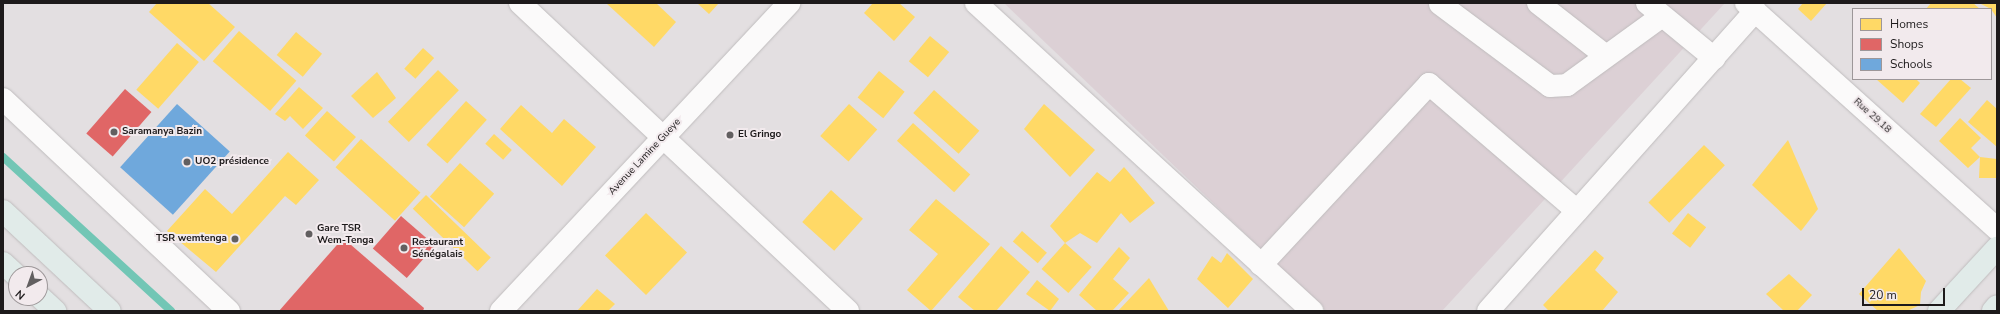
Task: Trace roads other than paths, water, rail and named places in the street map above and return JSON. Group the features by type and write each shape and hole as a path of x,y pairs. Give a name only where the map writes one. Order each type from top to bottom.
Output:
{"main road":[{"path":"3,210 110,311"},
{"path":"1939,311 1997,248"},
{"path":"1993,311 1997,306"}],"street":[{"path":"520,3 848,311"},
{"name":"Avenue Lamine Gueye","path":"501,311 789,3"},
{"path":"976,3 1312,311"},
{"path":"1538,3 1606,56"},
{"path":"1440,4 1550,86 1567,85 1606,56 1654,9 1714,58"},
{"path":"1488,311 1714,58 1751,7"},
{"name":"Rue 29.18","path":"1751,7 1997,229"},
{"path":"1261,265 1429,84 1577,210"},
{"path":"3,99 229,311"}],"waterway":[{"path":"3,157 171,311"}],"place":[{"name":"Saramanya Bazin","path":"114,132"},
{"name":"El Gringo","path":"730,135"},
{"name":"UO2 présidence","path":"187,162"},
{"name":"Gare TSR Wem-Tenga","path":"309,234"},
{"name":"TSR wemtenga","path":"235,239"},
{"name":"Restaurant Sénégalais","path":"404,248"}]}
